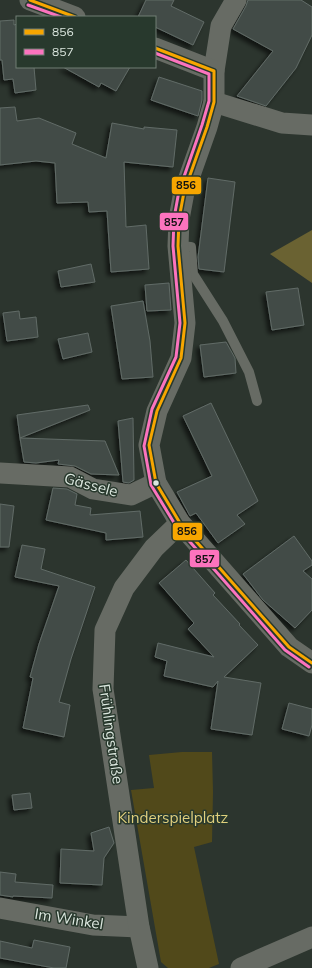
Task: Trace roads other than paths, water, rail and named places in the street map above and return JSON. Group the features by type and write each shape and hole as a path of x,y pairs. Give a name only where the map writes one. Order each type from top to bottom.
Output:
{"street":[{"path":"30,0 72,16"},
{"path":"236,0 221,26 214,72 214,102 207,127 184,192 178,219 178,246 185,323 181,358 157,411 149,445 156,483 180,523 289,647 312,663"},
{"path":"156,48 214,72"},
{"path":"214,102 282,123 312,125"},
{"name":"Gässele","path":"0,473 70,477 92,488 131,495 156,483"},
{"name":"Frühlingstraße","path":"148,968 139,927 103,689 105,630 124,588 154,548 180,523"},
{"name":"Im Winkel","path":"0,908 93,925 139,927"},
{"path":"241,968 312,938"}],"lane":[{"path":"178,246 191,247 193,274 223,321 249,372 257,401"}],"park label":[{"name":"Kinderspielplatz","path":"173,818"}]}
